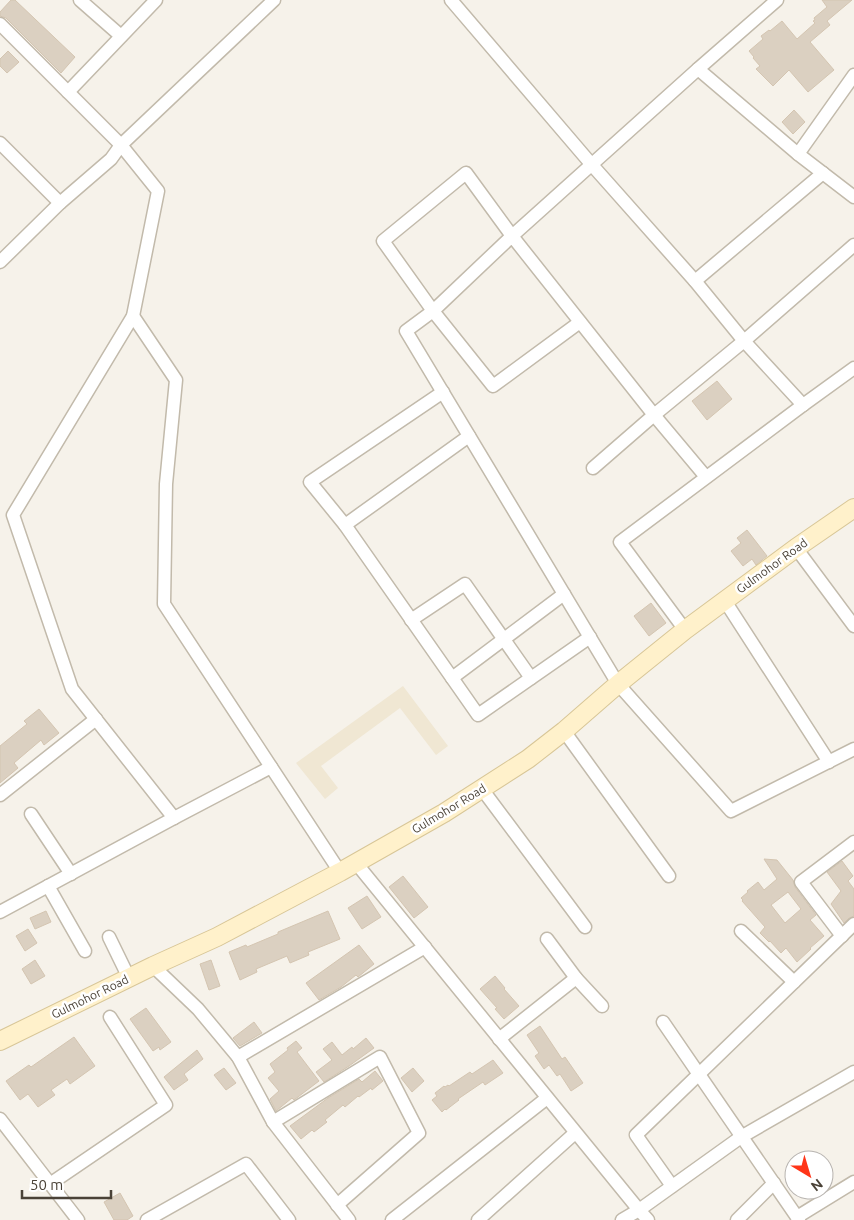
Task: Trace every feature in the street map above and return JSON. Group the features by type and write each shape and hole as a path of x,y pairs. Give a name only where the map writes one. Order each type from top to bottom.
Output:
{"street":[{"path":"80,0 121,36"},
{"path":"68,92 156,0"},
{"path":"0,262 60,203 111,159 121,145 274,0"},
{"path":"450,0 592,166 695,281 744,342 803,405"},
{"path":"777,0 512,236 433,311 406,331 618,684 731,811 854,749"},
{"path":"0,24 121,145 158,191 133,316 13,515 72,689 174,818"},
{"path":"698,69 798,154 854,197"},
{"path":"798,154 854,75"},
{"path":"0,144 60,203"},
{"path":"580,322 493,386 433,311 382,241 466,173 512,236 654,415 706,477"},
{"path":"695,281 824,174"},
{"path":"593,468 654,415 744,342 854,245"},
{"path":"133,316 176,380 166,484 164,604 340,872"},
{"path":"685,630 620,542 854,368"},
{"path":"442,392 310,482 345,525 478,715 590,637"},
{"path":"345,525 469,436"},
{"name":"Gulmohor Road","path":"0,1041 153,966 218,937 340,872 482,790 528,759 564,731 685,630 796,548 854,508"},
{"path":"796,548 854,626"},
{"path":"411,620 465,584 531,678"},
{"path":"452,678 564,594"},
{"path":"725,601 829,762"},
{"path":"0,795 96,719"},
{"path":"564,731 669,876"},
{"path":"0,912 271,767"},
{"path":"482,790 585,927"},
{"path":"31,814 71,874"},
{"path":"842,936 801,882 854,842"},
{"path":"356,863 648,1220"},
{"path":"48,886 85,951"},
{"path":"672,1186 636,1135 854,924"},
{"path":"741,931 794,982"},
{"path":"110,937 129,978"},
{"path":"547,939 576,978 602,1006"},
{"path":"238,1058 425,947"},
{"path":"153,966 198,1009 238,1058 273,1122 349,1220"},
{"path":"499,1039 576,978"},
{"path":"50,1184 166,1105 110,1017"},
{"path":"663,1022 798,1218 854,1182"},
{"path":"273,1122 380,1056 419,1133 337,1205"},
{"path":"622,1220 741,1137 854,1072"},
{"path":"392,1220 547,1098"},
{"path":"0,1119 78,1220"},
{"path":"478,1220 575,1133"},
{"path":"147,1220 246,1164 289,1220"},
{"path":"736,1220 774,1183"}],"shaded area":[{"path":"403,686 448,746 436,755 400,708 321,766 338,788 325,799 296,763"}],"building":[{"path":"11,0 15,0 75,57 61,73 6,18 0,16 0,12"},
{"path":"822,0 852,0 827,21 830,25 810,42 834,70 808,92 789,70 773,86 756,69 760,66 749,51 763,39 761,36 782,21 797,39 815,23 813,21 815,20 814,18 827,7"},
{"path":"8,51 19,62 7,73 0,66 0,59"},
{"path":"794,110 805,122 793,134 782,122"},
{"path":"717,381 732,399 707,420 692,401"},
{"path":"747,530 767,556 756,565 752,559 743,566 731,551 741,543 737,538"},
{"path":"651,603 666,623 649,636 634,616"},
{"path":"39,709 59,733 44,745 41,740 14,763 18,768 0,783 0,746 27,724 24,721"},
{"path":"764,859 777,860 793,880 795,887 816,915 810,920 824,936 797,962 786,948 781,953 760,933 765,927 741,898 758,882 764,890 777,879","holes":["788,892 801,909 785,923 771,905"]},
{"path":"842,861 853,876 848,881 854,889 854,916 844,923 831,904 841,891 827,872"},
{"path":"403,876 428,907 414,918 389,887"},
{"path":"367,896 381,917 362,929 348,908"},
{"path":"46,911 51,922 35,929 30,918"},
{"path":"328,911 340,939 308,952 309,955 290,963 287,956 256,969 257,972 240,980 229,952 246,945 247,947"},
{"path":"28,929 37,943 25,951 16,936"},
{"path":"359,945 374,964 358,977 356,975 341,987 319,1000 306,983"},
{"path":"35,960 45,976 31,984 22,969"},
{"path":"211,960 220,986 209,990 200,964"},
{"path":"495,976 519,1006 504,1019 480,989"},
{"path":"146,1008 171,1042 160,1050 159,1047 153,1051 130,1019"},
{"path":"254,1022 262,1033 240,1046 233,1038"},
{"path":"540,1026 562,1059 565,1057 583,1083 571,1091 560,1074 557,1076 549,1065 544,1069 535,1056 539,1053 527,1035"},
{"path":"74,1037 95,1066 70,1084 67,1079 51,1090 55,1095 38,1107 28,1094 20,1100 6,1081 29,1065 31,1067"},
{"path":"366,1038 374,1048 324,1082 316,1072 332,1060 323,1049 332,1042 342,1055"},
{"path":"296,1041 302,1048 297,1052 319,1081 294,1100 292,1098 276,1111 270,1099 279,1091 268,1078 275,1072 270,1064"},
{"path":"197,1050 203,1059 184,1074 188,1080 174,1090 164,1077"},
{"path":"493,1060 503,1073 485,1085 483,1082 442,1112 432,1100 437,1096 435,1093 444,1086 449,1086 470,1072 472,1074"},
{"path":"224,1068 236,1083 226,1090 214,1075"},
{"path":"413,1068 424,1081 412,1092 401,1078"},
{"path":"375,1071 383,1081 372,1090 371,1088 358,1096 345,1107 343,1105 325,1120 327,1122 314,1132 312,1130 301,1139 290,1126 328,1098 359,1079 362,1082"},
{"path":"120,1193 133,1216 127,1220 114,1220 104,1202"}]}
